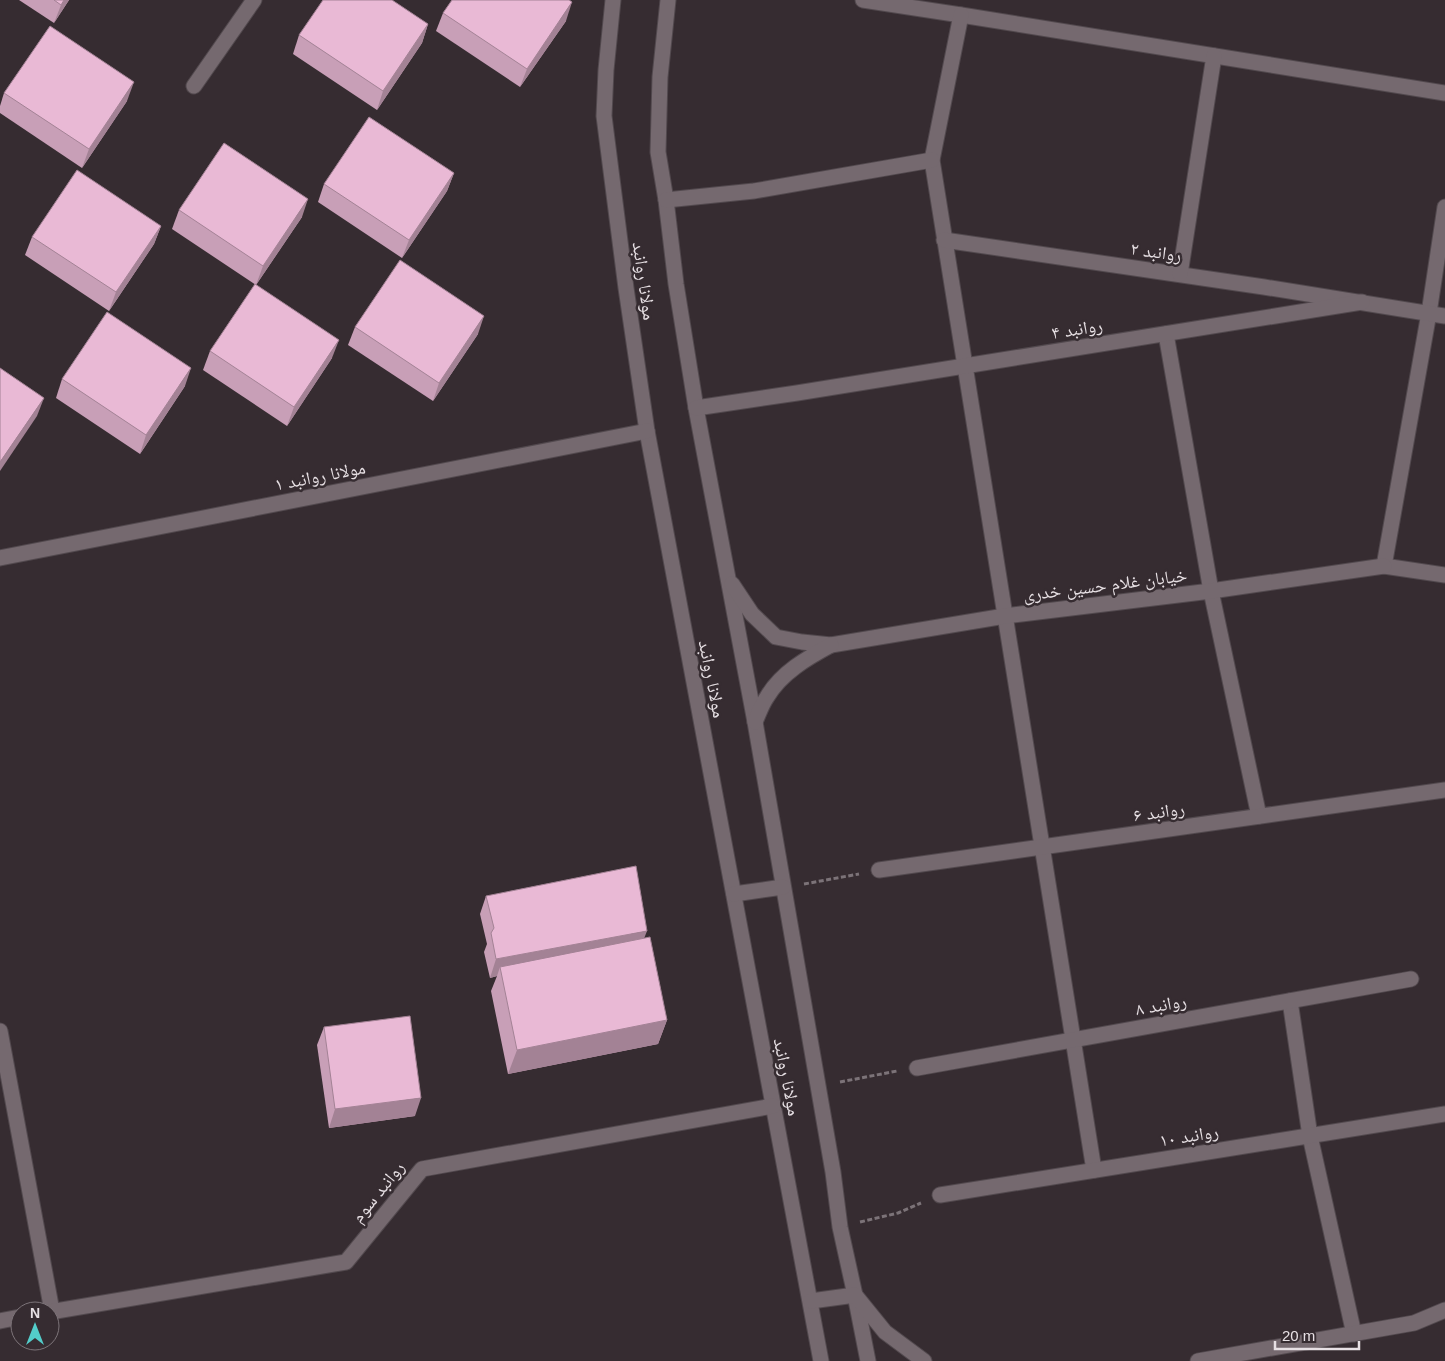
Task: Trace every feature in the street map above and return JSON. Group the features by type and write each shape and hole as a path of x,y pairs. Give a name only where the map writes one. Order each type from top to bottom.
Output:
{"street":[{"path":"194,86 254,0"},
{"name":"مولانا روانبد","path":"613,0 606,70 604,116 647,431 821,1361"},
{"name":"مولانا روانبد","path":"668,0 660,77 658,152 676,284 696,408 755,722 840,1227 856,1295 868,1361"},
{"path":"863,0 961,14 1445,93"},
{"path":"961,14 932,160 1094,1170"},
{"path":"1180,274 1214,56"},
{"path":"666,200 754,191 932,160"},
{"path":"1384,566 1445,208"},
{"name":"روانبد ۲","path":"944,240 1180,274 1445,316"},
{"name":"روانبد ۴","path":"696,408 797,394 1362,302"},
{"path":"1166,334 1211,591 1259,816"},
{"name":"مولانا روانبد ۱","path":"0,558 647,431"},
{"name":"خیابان غلام حسین خدری","path":"831,645 1005,616 1211,591 1384,566 1445,575"},
{"path":"729,580 752,614 776,637 831,645"},
{"path":"755,722 768,695 781,678 808,658 831,645"},
{"name":"روانبد ۶","path":"879,870 1445,790"},
{"path":"734,894 783,887"},
{"name":"روانبد ۸","path":"917,1068 1411,979"},
{"path":"1290,1001 1310,1136 1354,1334"},
{"path":"0,1031 49,1301"},
{"name":"روانبد سوم","path":"60,1310 346,1262 422,1169 773,1106"},
{"name":"روانبد ۱۰","path":"940,1195 1445,1114"},
{"path":"811,1301 856,1295 885,1332 924,1361"},
{"path":"1198,1361 1414,1323 1445,1310"}],"path":[{"path":"783,887 879,870"},
{"path":"817,1086 917,1068"},
{"path":"840,1227 898,1213 940,1195"}],"building":[{"path":"54,0 64,0 61,5"},
{"path":"323,0 392,0 428,24 383,91 299,35"},
{"path":"452,0 569,0 572,2 527,69 443,13"},
{"path":"50,26 134,82 89,149 4,93"},
{"path":"369,117 454,173 409,240 324,184"},
{"path":"224,143 308,199 263,266 179,210"},
{"path":"77,170 161,226 116,292 32,237"},
{"path":"400,260 484,316 439,383 355,327"},
{"path":"255,284 339,340 294,407 210,351"},
{"path":"107,312 191,368 146,435 62,379"},
{"path":"0,368 44,398 0,462"},
{"path":"636,866 647,931 496,959 491,933 494,928 486,896"},
{"path":"650,937 667,1020 517,1050 500,967"},
{"path":"410,1016 421,1098 335,1109 324,1027"}]}
